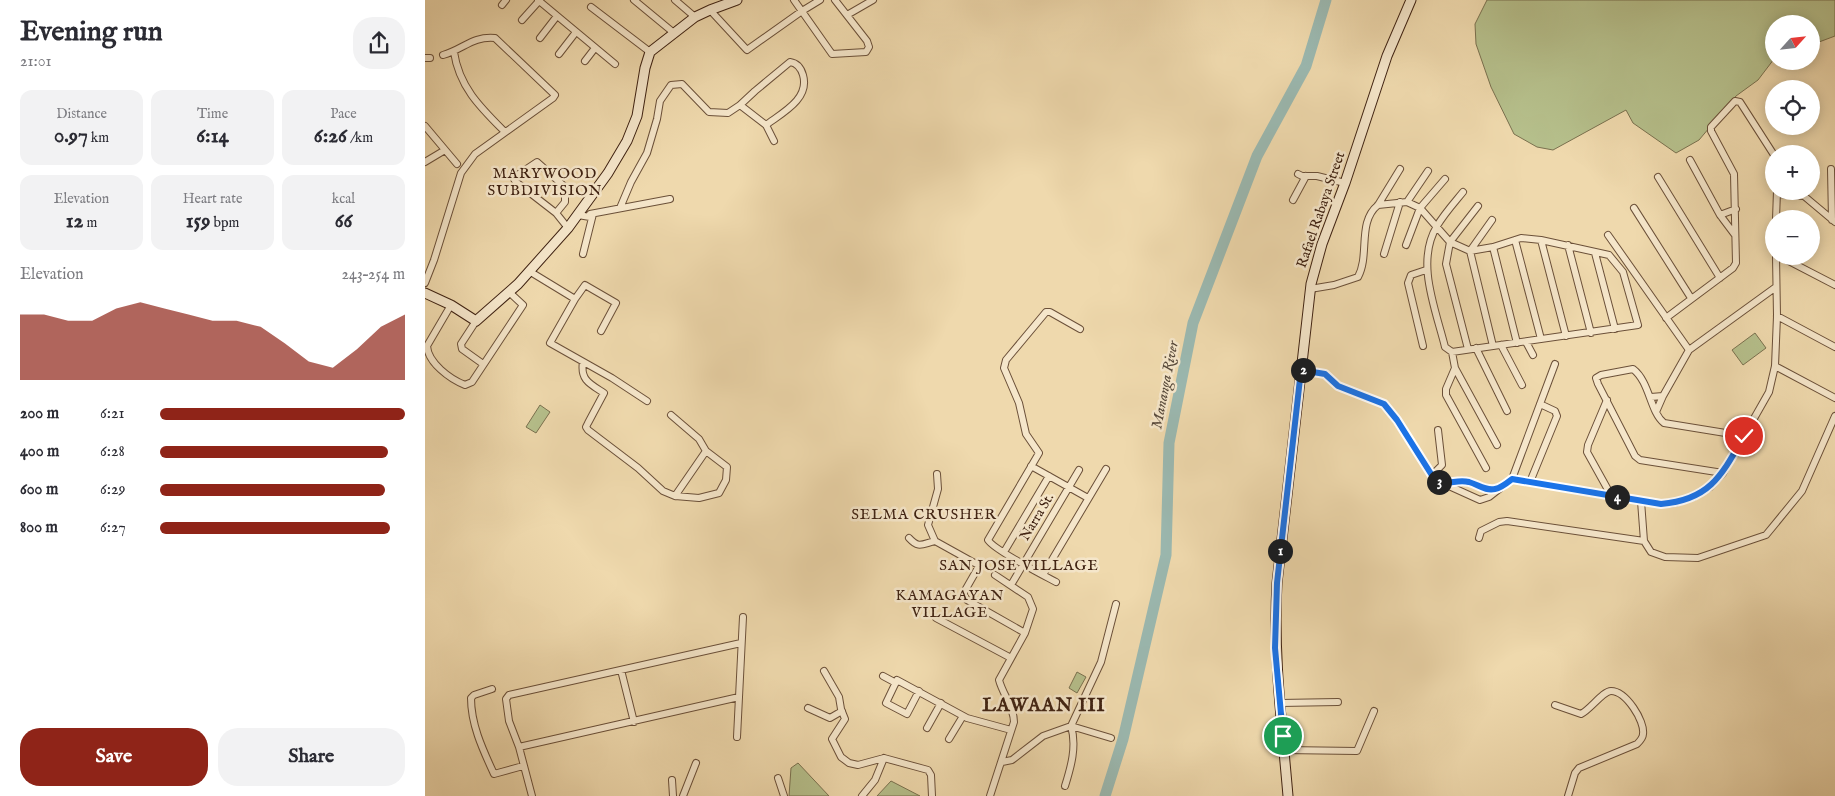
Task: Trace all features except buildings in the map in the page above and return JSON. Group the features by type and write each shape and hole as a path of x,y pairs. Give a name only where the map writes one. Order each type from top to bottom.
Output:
{"main road":[{"path":"425,292 451,305 476,321 509,292 568,228 586,214 627,142 637,116 645,68 650,52 695,17 737,0"},
{"name":"Rafael Rabaya Street","path":"1288,796 1275,648 1277,583 1310,289 1322,244 1345,184 1387,56 1411,0"}],"street":[{"path":"633,0 674,32"},
{"path":"675,0 695,17"},
{"path":"794,0 832,54 866,52 869,47 867,41 835,0"},
{"path":"710,10 747,50 801,11 820,0"},
{"path":"847,15 873,0"},
{"path":"522,20 540,1 615,64"},
{"path":"591,6 650,52"},
{"path":"540,38 557,16"},
{"path":"559,54 576,32"},
{"path":"425,283 461,173 475,154 555,95 495,38 484,37 476,39 454,52 443,55"},
{"path":"585,60 595,48"},
{"path":"454,52 456,65 467,90 505,132"},
{"path":"620,208 647,152 657,119 660,101 671,85 682,84 709,112 728,113 740,105 780,68 790,62 795,63 801,70 804,79 803,90 798,101 766,125"},
{"path":"1666,318 1733,268 1735,263 1736,209 1734,174 1711,132 1711,127 1735,101 1741,102 1768,145"},
{"path":"740,105 766,125 774,141"},
{"path":"425,126 457,164"},
{"path":"425,162 445,150"},
{"path":"1690,160 1720,215 1735,234"},
{"path":"556,213 565,202 565,187 537,162 516,176 514,179 516,182 556,213 568,228"},
{"path":"1831,168 1834,221"},
{"path":"1310,289 1334,285 1358,276 1361,271 1365,232 1369,216 1373,209 1379,205 1401,169"},
{"path":"1384,254 1404,202 1428,171"},
{"path":"1298,174 1317,176 1345,184"},
{"path":"1293,200 1306,176"},
{"path":"1658,176 1720,278"},
{"path":"1406,245 1420,208 1445,179"},
{"path":"1379,205 1404,202 1420,208 1436,227 1450,242 1470,251 1493,247 1521,238 1568,245 1609,255 1623,272 1639,323 1636,326 1591,333 1452,352 1445,347 1426,270 1428,248 1436,227 1463,192"},
{"path":"583,254 586,214 670,199"},
{"path":"1809,200 1834,221"},
{"path":"1468,350 1445,264 1450,242 1478,206"},
{"path":"1634,208 1691,298"},
{"path":"1720,215 1736,209"},
{"path":"1492,220 1470,251 1493,346"},
{"path":"1608,235 1689,350"},
{"path":"1515,240 1541,339"},
{"path":"1541,240 1566,336"},
{"path":"1568,245 1591,333"},
{"path":"1493,247 1517,343"},
{"path":"1595,253 1615,329"},
{"path":"1512,479 1661,504 1675,503 1693,497 1710,487 1723,473 1769,392 1775,366 1776,265"},
{"path":"1795,265 1835,285"},
{"path":"1423,346 1408,283 1411,275 1426,270"},
{"path":"529,271 575,299"},
{"path":"601,331 616,303 585,285 550,343 612,378 647,401"},
{"path":"1656,412 1689,350 1775,287"},
{"path":"451,305 427,346 427,352 431,360 456,381 465,385 472,382 523,305 509,292"},
{"path":"1057,582 989,543 989,536 1039,453 1026,434 1019,403 1005,368 1006,360 1046,312 1050,312 1080,329"},
{"path":"1777,316 1835,347"},
{"path":"476,321 461,344 462,349 483,364"},
{"path":"1526,342 1533,355"},
{"path":"1501,345 1522,385"},
{"path":"1476,348 1507,411"},
{"path":"1452,352 1455,368 1497,445"},
{"path":"583,362 581,371 588,382 604,393 586,427 588,430 638,468 658,487 675,496 699,498 719,493 726,480 727,467 706,451 699,439 671,415"},
{"path":"1301,370 1325,374 1338,386 1384,404 1432,475 1438,481 1480,500 1486,498 1512,479 1555,364"},
{"path":"1775,366 1835,398"},
{"path":"1455,368 1446,389 1446,395 1486,468"},
{"path":"1723,473 1640,460 1635,456 1596,378 1601,375 1633,369 1638,372 1651,396 1656,412 1664,423 1744,436"},
{"path":"1651,396 1663,396"},
{"path":"1607,400 1585,454 1612,497"},
{"path":"1530,482 1557,416 1555,412 1540,404"},
{"path":"1641,501 1644,542 1651,552 1665,557 1698,558 1766,535 1802,491 1835,416"},
{"path":"1432,475 1442,465 1438,430"},
{"path":"675,496 706,451"},
{"path":"1031,466 1089,498"},
{"path":"1043,575 1105,469"},
{"name":"Narra St.","path":"1011,585 1079,470"},
{"path":"937,474 938,489 927,525 935,541 980,566 963,594 967,600 1025,633"},
{"path":"1004,552 1049,476"},
{"path":"1445,484 1458,481 1471,483 1485,489 1498,489"},
{"path":"1466,494 1471,483"},
{"path":"1479,538 1481,531 1499,522 1507,521 1644,542"},
{"path":"909,538 914,544 920,546 935,541"},
{"path":"990,796 1014,722 1014,714 999,680 1025,633 1032,616 1032,605 1028,597 995,575"},
{"path":"1065,786 1073,762 1071,726 1101,662 1116,604"},
{"path":"737,737 743,617"},
{"path":"936,618 1011,658"},
{"path":"532,796 519,747 509,721 506,699 509,695 741,642"},
{"path":"621,670 634,722"},
{"path":"824,671 839,697 845,719 833,739 841,757 849,763 858,765 884,758 928,770 931,775 933,796"},
{"path":"883,676 896,683"},
{"path":"919,691 907,714 886,704 897,680 919,691 941,703 963,716 1011,730"},
{"path":"492,689 475,694 471,698 471,711 479,742 494,774 523,766"},
{"path":"1555,705 1581,714 1591,708 1606,692 1612,691 1623,695 1630,702 1643,725 1643,736 1637,744 1579,768 1575,773 1568,796"},
{"path":"519,747 739,697"},
{"path":"1280,703 1339,702"},
{"path":"927,728 941,703"},
{"path":"808,708 830,718 842,711"},
{"path":"1284,750 1357,751 1374,711"},
{"path":"949,739 963,716"},
{"path":"1002,762 1012,760 1022,754 1043,736 1071,726 1111,738"},
{"path":"862,796 875,780 884,758"},
{"path":"683,796 696,763"},
{"path":"778,778 784,796"},
{"path":"672,780 673,796"}],"green space":[{"path":"1487,0 1835,0 1835,36 1820,42 1820,15 1765,15 1766,70 1758,80 1736,96 1699,140 1676,153 1633,123 1626,110 1553,150 1537,147 1514,134 1491,87 1476,44 1475,24"},
{"path":"1755,333 1766,348 1743,365 1732,350"},
{"path":"540,405 550,412 536,433 526,427"},
{"path":"1077,672 1086,677 1077,693 1069,688"},
{"path":"798,763 829,796 789,796 791,768"},
{"path":"891,781 920,796 877,796"}],"waterway":[{"name":"Mananga River","path":"1105,796 1123,739 1166,555 1169,443 1193,323 1257,156 1306,66 1326,0"}],"district":[{"name":"MARYWOOD SUBDIVISION","path":"545,182"},
{"name":"SELMA CRUSHER","path":"924,514"},
{"name":"SAN JOSE VILLAGE","path":"1019,565"},
{"name":"KAMAGAYAN VILLAGE","path":"950,604"},
{"name":"LAWAAN III","path":"1044,706"}],"route":[{"path":"1283,736 1275,648 1275,614 1301,370 1325,374 1338,386 1384,404 1397,420 1433,477 1445,484 1458,481 1468,482 1488,490 1498,489 1512,479 1612,497 1661,504 1675,503 1693,497 1710,487 1723,473 1744,436"}]}
